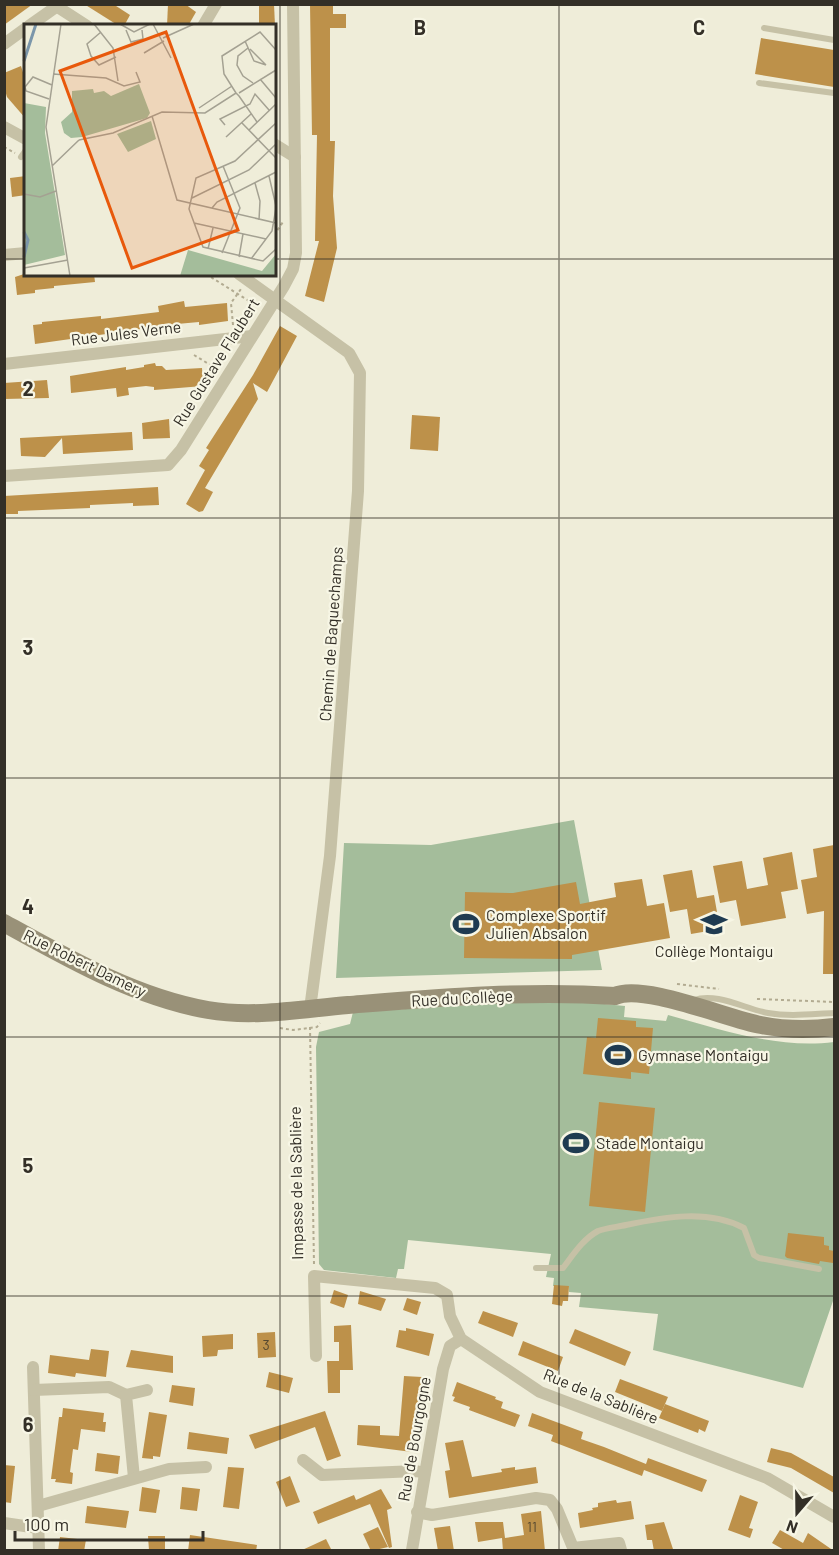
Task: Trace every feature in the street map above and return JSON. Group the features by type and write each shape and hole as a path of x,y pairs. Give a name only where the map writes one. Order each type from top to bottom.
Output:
{"street":[{"path":"204,24 216,4"},
{"name":"Rue Gustave Flaubert","path":"4,476 168,465 181,450 290,276 296,253 293,4"},
{"path":"32,24 57,5 84,24"},
{"path":"4,44 24,29"},
{"path":"5,129 24,139"},
{"path":"276,145 295,157"},
{"path":"4,255 24,253"},
{"name":"Chemin de Baquechamps","path":"242,277 270,307 350,353 360,373 360,459 346,657 330,856 310,1009"},
{"name":"Rue Jules Verne","path":"4,364 252,336"},
{"name":"Rue Robert Damery","path":"4,923 115,981 160,998 229,1013 310,1009"},
{"name":"Rue du Collège","path":"310,1009 510,995 615,996 624,992 686,1004 777,1028 808,1030 834,1027"},
{"name":"Rue du Collège","path":"615,996 622,1001 768,1036 800,1040 834,1038"},
{"path":"314,1276 435,1288 447,1296 450,1316 461,1339"},
{"name":"Impasse de la Sablière","path":"314,1276 316,1356"},
{"name":"Rue de Bourgogne","path":"412,1551 443,1369 450,1346 461,1339"},
{"name":"Rue de la Sablière","path":"461,1339 540,1392 767,1478 834,1517"},
{"path":"33,1367 39,1551"},
{"path":"34,1390 110,1387 126,1395 147,1390"},
{"path":"126,1395 134,1478"},
{"path":"303,1460 322,1475 416,1471 425,1473"},
{"path":"38,1506 169,1469 206,1467"},
{"path":"417,1512 432,1515 536,1498 550,1500 557,1509 573,1549 619,1543 621,1551"},
{"path":"4,1523 38,1528"}],"lane":[{"path":"764,28 834,40"},
{"path":"759,82 834,93"},
{"path":"21,157 24,153"},
{"path":"686,1004 702,997 768,1013 798,1016 834,1013"},
{"path":"536,1268 563,1268 585,1240 599,1231 665,1217 693,1216 734,1223 744,1228 753,1255 759,1258 819,1269"}],"path":[{"path":"209,276 237,294 270,307"},
{"path":"235,337 231,303 237,294 242,277"},
{"path":"184,343 186,350 227,376"},
{"name":"Impasse de la Sablière","path":"310,1009 314,1276"}],"green space":[{"name":"Complexe Sportif Julien Absalon","path":"574,820 602,970 336,978 344,843 431,845"},
{"name":"Stade Montaigu","path":"511,1003 594,1003 625,1006 624,1017 666,1021 668,1015 750,1037 792,1043 834,1042 834,1298 803,1388 653,1350 658,1314 579,1307 581,1293 569,1292 569,1286 553,1286 554,1278 546,1277 551,1254 408,1240 404,1269 398,1269 396,1278 324,1270 319,1264 316,1047 319,1032 350,1024 353,1012"}],"building":[{"path":"4,4 33,4 4,25"},
{"path":"84,4 113,4 130,15 125,24 116,24"},
{"path":"168,4 185,4 196,12 189,24 167,24"},
{"path":"259,4 274,4 275,24 259,24"},
{"path":"310,4 333,4 333,14 346,14 346,28 330,28 330,141 335,141 333,196 337,248 324,302 305,296 319,241 315,241 317,135 312,135"},
{"path":"761,38 834,50 834,87 755,74"},
{"path":"21,66 24,76 24,117 7,97 4,73"},
{"path":"24,176 24,195 12,197 10,178"},
{"path":"24,274 24,276 94,276 95,282 54,286 54,288 35,290 35,293 17,295 15,277"},
{"path":"184,301 185,307 227,303 228,321 199,325 199,322 177,324 35,344 33,325 42,324 42,322 101,316 101,319 159,312 158,306"},
{"path":"280,326 297,336 267,392 253,383 258,399 205,488 213,492 203,511 199,512 186,504 205,470 199,466 209,450 206,448 253,375"},
{"path":"155,363 156,366 162,366 166,370 202,368 203,386 154,390 154,387 146,386 128,388 129,395 117,397 116,388 71,393 70,376 126,367 126,370"},
{"path":"47,380 49,398 4,399 4,383"},
{"path":"412,415 440,417 438,451 410,449"},
{"path":"169,419 170,438 143,439 142,423"},
{"path":"132,432 133,450 63,454 62,438 45,457 21,456 20,438"},
{"path":"158,487 159,505 133,506 133,503 90,505 90,508 18,511 18,514 4,514 4,496"},
{"path":"834,845 834,974 823,974 824,911 807,914 801,880 817,877 813,849"},
{"path":"792,852 798,889 781,892 786,918 741,926 736,900 720,903 713,866 742,861 747,889 768,885 763,858"},
{"path":"692,870 697,898 714,895 720,929 691,934 687,909 670,912 663,875"},
{"path":"642,879 647,906 664,903 670,938 572,955 572,959 464,958 465,892 513,893 576,882 580,904 616,897 614,883"},
{"name":"Gymnase Montaigu","path":"598,1018 636,1021 636,1027 653,1028 649,1074 631,1072 631,1079 583,1074 587,1037 596,1038"},
{"path":"599,1102 655,1108 645,1212 589,1206"},
{"path":"788,1233 824,1237 824,1245 834,1251 833,1263 820,1261 819,1264 787,1258 785,1256"},
{"path":"554,1285 569,1286 568,1301 563,1301 562,1306 552,1304"},
{"path":"334,1290 348,1295 344,1308 330,1303"},
{"path":"360,1291 386,1299 381,1311 358,1304"},
{"path":"407,1298 421,1302 417,1315 403,1310"},
{"path":"483,1311 518,1323 513,1337 478,1323"},
{"path":"351,1325 353,1370 340,1370 340,1393 328,1393 327,1361 339,1361 339,1342 334,1342 334,1326"},
{"path":"406,1328 434,1334 429,1356 396,1347 399,1330 406,1331"},
{"path":"575,1329 631,1352 625,1366 569,1343"},
{"path":"275,1332 276,1357 258,1358 257,1333"},
{"path":"233,1334 233,1349 218,1350 217,1356 203,1357 202,1336"},
{"path":"523,1341 563,1357 558,1371 518,1355"},
{"path":"91,1349 109,1351 106,1377 76,1373 75,1377 48,1373 50,1355 89,1360"},
{"path":"131,1350 173,1356 173,1373 126,1367"},
{"path":"269,1372 293,1378 289,1393 266,1387"},
{"path":"404,1376 422,1377 420,1404 416,1404 412,1452 357,1445 358,1425 380,1426 380,1435 399,1436"},
{"path":"620,1379 668,1397 662,1411 615,1392"},
{"path":"457,1382 496,1397 495,1399 503,1402 501,1408 520,1415 515,1427 469,1410 470,1407 453,1401 455,1397 452,1396"},
{"path":"172,1385 195,1388 193,1406 169,1402"},
{"path":"665,1404 709,1421 705,1432 699,1429 698,1433 659,1418"},
{"path":"63,1408 104,1413 103,1422 106,1422 105,1432 81,1429 78,1450 73,1449 70,1472 73,1473 72,1484 55,1482 56,1479 51,1479 59,1417 62,1417"},
{"path":"325,1411 341,1456 327,1461 315,1427 255,1449 249,1435"},
{"path":"149,1412 167,1415 160,1457 153,1456 153,1459 142,1458"},
{"path":"532,1413 583,1432 581,1439 646,1464 648,1458 707,1480 702,1492 644,1470 642,1476 551,1441 553,1435 528,1426"},
{"path":"189,1432 229,1438 227,1454 187,1449"},
{"path":"463,1440 472,1477 502,1472 501,1469 536,1467 538,1483 449,1498 445,1471 450,1470 445,1443"},
{"path":"771,1448 791,1453 834,1477 834,1493 791,1468 767,1462"},
{"path":"97,1453 120,1456 118,1474 95,1471"},
{"path":"4,1465 15,1466 11,1503 4,1502"},
{"path":"228,1467 244,1468 239,1509 223,1507"},
{"path":"290,1476 300,1502 286,1507 276,1482"},
{"path":"142,1487 160,1490 156,1513 139,1511"},
{"path":"182,1487 200,1489 197,1511 180,1509"},
{"path":"381,1489 392,1508 387,1510 392,1547 389,1548 370,1504 318,1524 313,1512 354,1495 356,1500"},
{"path":"740,1495 758,1502 749,1528 753,1529 750,1538 728,1530"},
{"path":"616,1500 617,1503 631,1501 634,1519 580,1528 578,1513 593,1510 592,1508 598,1507 598,1503"},
{"path":"87,1506 129,1511 126,1528 85,1523"},
{"path":"541,1511 545,1551 503,1551 502,1538 478,1542 475,1522 503,1522 505,1538 524,1535 521,1514"},
{"path":"664,1522 673,1549 654,1551 652,1540 647,1540 645,1525"},
{"path":"450,1526 454,1551 438,1551 434,1528"},
{"path":"378,1527 388,1547 371,1551 363,1534"},
{"path":"780,1530 803,1543 808,1533 834,1551 786,1551 772,1543"},
{"path":"190,1535 257,1545 256,1551 188,1551"},
{"path":"148,1536 165,1536 165,1551 149,1551"},
{"path":"60,1537 86,1540 84,1551 58,1551"},
{"path":"326,1539 332,1551 300,1551"}],"place":[{"name":"Complexe Sportif Julien Absalon","path":"466,924"},
{"name":"Collège Montaigu","path":"714,924"},
{"name":"Gymnase Montaigu","path":"618,1055"},
{"name":"Stade Montaigu","path":"576,1143"}]}
